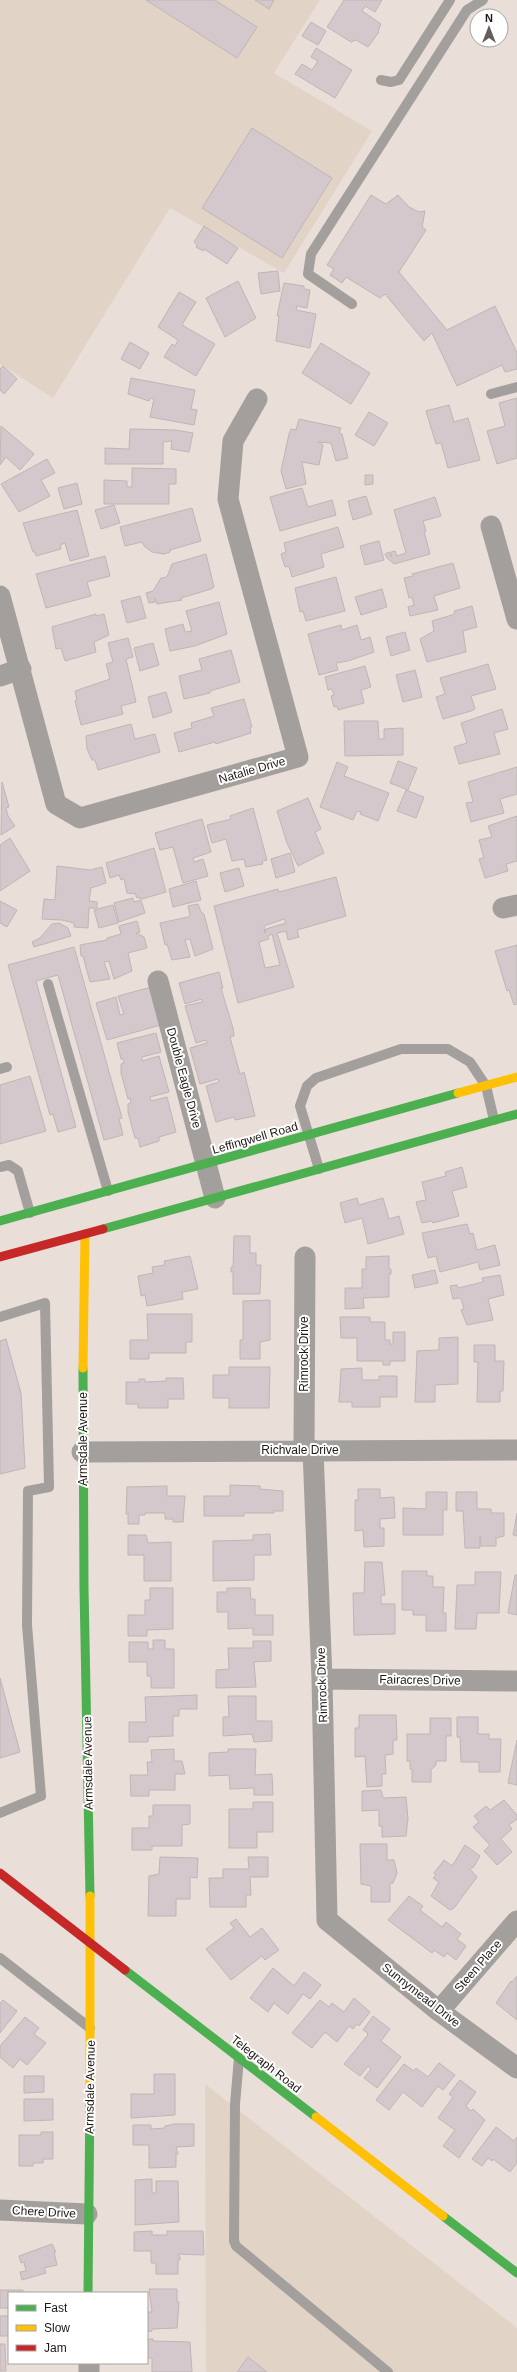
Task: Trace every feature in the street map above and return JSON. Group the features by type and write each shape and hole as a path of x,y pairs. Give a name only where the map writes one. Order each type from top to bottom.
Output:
{"main road":[{"name":"Leffingwell Road","path":"0,1221 517,1078"},
{"path":"0,1257 517,1114"},
{"name":"Armsdale Avenue","path":"85,1234 82,1452 92,2029 87,2214 88,2292"},
{"name":"Telegraph Road","path":"0,1873 517,2273"}],"street":[{"name":"Natalie Drive","path":"0,596 21,669 56,804 80,818 298,756 228,499 233,440 257,399"},
{"path":"491,526 517,618"},
{"path":"0,676 21,669"},
{"name":"Double Eagle Drive","path":"158,981 215,1198"},
{"name":"Rimrock Drive","path":"305,1257 309,1450 322,1679 327,1920"},
{"name":"Richvale Drive","path":"82,1452 517,1450"},
{"name":"Fairacres Drive","path":"322,1679 517,1681"},
{"name":"Sunnymead Drive","path":"327,1920 439,2011 517,2068"},
{"name":"Steen Place","path":"439,2011 517,1921"},
{"name":"Chere Drive","path":"0,2210 87,2214"}],"lane":[{"path":"381,80 391,82 399,80 450,0"},
{"path":"352,304 308,274 311,254 467,10 483,0"},
{"path":"491,394 517,387"},
{"path":"48,984 108,1191"},
{"path":"319,1169 300,1106 307,1086 316,1078 401,1049 448,1049 470,1062 486,1086 494,1120"},
{"path":"0,1167 9,1164 18,1171 30,1213"},
{"path":"0,1317 45,1303 49,1487 28,1491 27,1625 42,1796 0,1813"},
{"path":"0,1958 92,2029"},
{"path":"239,2058 235,2104 234,2241 236,2246 388,2372"}],"shaded area":[{"path":"0,0 320,0 274,73 372,131 284,273 170,208 53,398 0,364"},
{"path":"205,2084 517,2328 517,2372 206,2372"}],"building":[{"path":"146,0 215,0 257,27 237,58"},
{"path":"255,0 274,0 269,9"},
{"path":"344,0 382,0 375,12 365,6 362,11 381,24 378,31 379,32 368,47 356,40 351,42 327,27"},
{"path":"311,22 326,31 318,45 302,36"},
{"path":"316,48 352,70 335,98 295,74 302,64 312,70 318,61 311,57"},
{"path":"252,128 332,178 282,258 202,208"},
{"path":"371,195 386,204 398,195 409,207 419,212 425,211 422,227 426,230 399,272 447,330 495,306 517,353 517,369 505,372 502,365 457,386 432,333 424,341 385,294 380,298 346,277 342,283 330,275 334,269 327,265"},
{"path":"204,226 238,248 227,264 204,249 203,251 196,247 197,245 194,242"},
{"path":"278,271 280,291 261,294 258,273"},
{"path":"238,281 256,318 225,337 206,298"},
{"path":"284,283 304,286 304,289 310,290 307,308 297,306 296,310 316,314 310,348 276,341 279,316 277,316"},
{"path":"179,292 196,302 182,325 215,344 196,376 164,357 172,344 175,346 178,340 158,327"},
{"path":"130,342 149,353 140,369 121,359"},
{"path":"321,343 370,373 351,404 302,373"},
{"path":"3,366 17,379 4,394 0,390 0,369"},
{"path":"131,378 195,390 191,409 197,410 194,425 150,417 154,399 150,398 149,401 128,394"},
{"path":"517,398 517,458 497,464 487,431 505,426 499,403"},
{"path":"449,405 454,422 468,418 480,460 448,468 441,443 436,444 426,411"},
{"path":"369,412 388,423 374,446 355,435"},
{"path":"299,419 341,428 339,433 342,434 348,458 336,461 331,443 318,442 323,445 319,465 302,462 306,484 286,489 281,471 289,434 291,429 296,430"},
{"path":"1,426 34,454 20,470 6,457 0,465"},
{"path":"130,429 175,430 193,433 189,452 171,449 172,441 163,442 163,464 105,464 105,448 129,449"},
{"path":"47,459 55,473 41,480 50,496 19,512 1,484"},
{"path":"132,468 176,469 176,484 169,484 169,504 104,504 104,480 127,481 127,487 132,487"},
{"path":"365,475 373,475 373,484 365,485"},
{"path":"77,483 82,504 64,509 58,488"},
{"path":"302,488 308,507 332,500 336,515 280,531 270,497"},
{"path":"366,496 372,514 353,520 348,501"},
{"path":"435,497 441,516 423,521 430,554 394,564 385,554 389,552 391,557 391,552 395,551 397,556 406,553 394,510"},
{"path":"114,505 120,523 101,529 95,510"},
{"path":"192,508 201,541 170,550 170,552 164,554 152,552 145,547 142,542 125,546 120,527"},
{"path":"77,510 89,556 70,561 65,543 60,545 61,549 36,556 35,552 33,552 23,523"},
{"path":"338,527 344,547 321,554 324,567 292,577 289,566 285,567 281,554 286,552 284,543"},
{"path":"379,541 384,560 365,565 360,546"},
{"path":"206,554 214,587 181,598 182,600 157,604 155,598 155,602 149,603 146,593 153,591 161,578 167,577 172,564"},
{"path":"105,556 110,576 87,582 91,596 46,608 36,574"},
{"path":"453,563 460,588 434,596 438,610 410,616 408,607 414,605 412,597 409,598 404,578 413,576 412,574"},
{"path":"336,577 345,611 306,621 303,611 300,612 295,588"},
{"path":"382,589 387,607 361,615 355,597"},
{"path":"140,596 146,618 127,623 121,601"},
{"path":"219,602 227,634 195,646 170,651 165,629 183,624 185,632 192,631 186,611"},
{"path":"472,606 477,627 463,631 466,652 427,662 420,639 434,631 432,621 455,614 454,611"},
{"path":"96,614 96,616 104,614 109,635 94,642 96,652 65,661 61,648 56,649 52,627"},
{"path":"341,625 342,630 357,625 361,640 370,637 374,652 348,661 336,663 338,670 319,675 308,634"},
{"path":"405,632 410,650 391,656 386,637"},
{"path":"128,638 133,657 126,659 136,702 121,706 123,714 81,725 75,701 77,700 75,691 110,679 106,664 113,662 108,643"},
{"path":"153,643 159,665 140,671 134,648"},
{"path":"231,650 240,682 210,691 210,693 184,699 179,676 202,670 199,659"},
{"path":"488,664 496,689 471,696 475,709 443,719 436,697 445,694 440,678"},
{"path":"365,666 371,687 361,690 364,703 338,710 337,706 334,707 331,696 334,695 332,689 328,690 325,677"},
{"path":"415,670 422,697 403,702 396,675"},
{"path":"166,692 172,712 153,718 148,697"},
{"path":"244,699 252,727 250,727 251,733 216,744 215,742 179,752 174,733 192,728 191,723 214,716 211,708"},
{"path":"502,709 508,729 494,733 500,754 459,764 454,747 467,743 461,723"},
{"path":"344,721 378,721 379,739 384,739 384,729 403,728 403,755 345,756"},
{"path":"131,724 135,739 155,734 160,752 98,770 95,760 92,760 87,749 86,736"},
{"path":"398,761 417,768 408,790 390,783"},
{"path":"337,762 348,767 344,776 389,793 378,821 360,814 361,812 357,811 353,820 320,807"},
{"path":"517,767 517,794 500,799 504,813 471,822 466,803 473,802 468,782"},
{"path":"2,782 9,807 6,808 8,816 15,826 1,835"},
{"path":"406,790 424,797 416,818 397,811"},
{"path":"308,798 321,829 315,832 324,853 298,866 287,843 277,811"},
{"path":"253,808 267,860 262,861 263,864 246,867 244,859 232,861 226,839 212,843 207,825 231,819 230,816"},
{"path":"517,816 517,861 506,864 508,871 485,878 479,859 484,858 479,840 492,837 488,826"},
{"path":"202,819 211,852 193,858 194,862 203,859 208,876 183,883 173,847 160,850 155,833"},
{"path":"10,838 30,871 0,891 0,845"},
{"path":"154,848 166,892 142,899 136,897 136,894 127,893 124,879 121,880 119,875 110,878 106,863"},
{"path":"290,853 295,872 276,878 271,859"},
{"path":"57,866 90,870 102,867 106,883 91,888 89,901 97,902 97,908 89,908 88,928 74,927 74,923 62,920 42,919 44,899 55,900"},
{"path":"239,868 244,886 225,892 220,873"},
{"path":"336,877 346,916 297,930 299,937 288,940 286,931 277,933 294,987 238,1003 214,906 278,889 279,892","holes":["284,919 286,923 266,929 265,933 264,926","272,934 280,965 265,968 259,942 269,939 268,936"]},
{"path":"196,881 201,900 173,907 169,889"},
{"path":"133,898 134,902 141,900 145,913 119,922 114,903"},
{"path":"0,901 17,910 7,927 0,923"},
{"path":"198,904 201,912 204,914 213,949 195,956 190,939 185,940 190,957 172,960 167,944 165,945 160,923 188,917 190,915 188,906"},
{"path":"113,905 118,923 99,928 94,910"},
{"path":"137,921 140,932 136,933 144,937 147,948 128,953 132,971 114,979 109,961 104,962 110,979 90,982 83,956 81,956 80,945 107,940 107,938 121,934 119,926"},
{"path":"59,923 68,928 71,936 34,947 32,942 40,938 52,924"},
{"path":"517,945 517,1004 514,1005 509,990 507,991 495,951"},
{"path":"74,947 122,1118 119,1119 123,1135 104,1140 58,975 36,981 76,1127 58,1132 53,1114 50,1115 8,965"},
{"path":"219,972 223,988 221,988 233,1028 234,1036 230,1037 240,1074 244,1072 255,1116 235,1120 234,1117 216,1122 206,1086 219,1082 218,1079 200,1084 190,1048 207,1043 206,1040 196,1043 185,1006 202,1002 202,999 185,1004 179,983"},
{"path":"155,986 168,1023 107,1040 96,1003 116,997 120,1015 124,1014 118,996"},
{"path":"156,1033 161,1052 142,1057 142,1061 159,1056 169,1092 150,1097 151,1101 167,1097 176,1132 159,1137 159,1141 140,1147 138,1138 135,1138 128,1112 128,1104 131,1103 130,1098 128,1099 121,1073 121,1064 124,1063 123,1059 121,1059 117,1043"},
{"path":"30,1076 46,1131 0,1144 0,1085"},
{"path":"462,1167 467,1187 452,1191 459,1216 433,1223 432,1221 422,1223 416,1202 426,1200 422,1182 446,1176 445,1172"},
{"path":"357,1198 359,1205 383,1198 389,1219 399,1216 404,1234 368,1244 362,1218 345,1223 340,1203"},
{"path":"467,1224 470,1234 473,1233 477,1250 495,1245 500,1265 480,1270 478,1262 440,1272 436,1256 428,1258 422,1233"},
{"path":"234,1236 250,1236 250,1253 256,1253 256,1265 261,1265 260,1294 233,1294 233,1272 231,1272 231,1267 233,1267"},
{"path":"190,1256 198,1289 182,1292 183,1299 147,1306 145,1295 141,1296 138,1276 153,1273 152,1267 165,1265 164,1261"},
{"path":"389,1256 389,1269 391,1269 391,1274 389,1274 389,1297 363,1298 364,1308 345,1309 345,1288 362,1288 362,1269 366,1269 366,1257"},
{"path":"435,1270 438,1283 415,1288 412,1275"},
{"path":"500,1275 504,1295 488,1299 493,1320 467,1325 461,1310 464,1309 462,1301 459,1298 453,1299 450,1286 457,1285 458,1288 483,1282 482,1278"},
{"path":"270,1300 270,1340 260,1342 260,1359 240,1359 240,1340 243,1340 243,1301"},
{"path":"147,1314 192,1314 192,1342 186,1342 186,1353 149,1353 149,1359 130,1359 130,1340 148,1340"},
{"path":"340,1317 370,1317 370,1322 385,1322 385,1340 390,1340 390,1344 393,1344 393,1332 405,1332 405,1361 390,1361 390,1365 383,1365 383,1361 357,1361 357,1338 341,1338"},
{"path":"458,1337 458,1384 435,1385 435,1402 415,1402 417,1351 439,1350 439,1338"},
{"path":"6,1339 21,1393 25,1468 0,1474 0,1341"},
{"path":"474,1345 495,1345 495,1361 504,1361 503,1391 500,1391 500,1402 477,1402 478,1362 474,1362"},
{"path":"229,1367 270,1367 269,1408 229,1408 229,1398 213,1398 213,1375 229,1375"},
{"path":"362,1368 362,1380 379,1380 379,1376 397,1376 397,1397 380,1397 380,1407 352,1407 352,1402 339,1402 341,1369"},
{"path":"166,1378 183,1378 184,1399 168,1399 168,1408 138,1408 138,1404 126,1404 126,1382 139,1382 139,1379 145,1379 145,1382 166,1381"},
{"path":"230,1485 260,1486 260,1489 283,1491 283,1511 274,1511 274,1513 244,1513 244,1516 204,1516 204,1496 230,1496"},
{"path":"167,1486 167,1496 185,1496 183,1522 173,1522 173,1519 165,1519 165,1513 145,1513 145,1515 139,1515 139,1524 128,1524 128,1514 126,1514 127,1487"},
{"path":"358,1489 380,1489 380,1498 394,1497 395,1518 380,1519 380,1528 384,1528 384,1546 364,1547 363,1530 355,1531 355,1500 358,1500"},
{"path":"426,1492 447,1492 447,1510 443,1510 443,1535 403,1535 403,1508 426,1509"},
{"path":"456,1492 477,1492 477,1509 491,1509 491,1513 504,1513 504,1536 496,1538 496,1546 481,1546 480,1536 480,1548 465,1548 463,1511 456,1511"},
{"path":"517,1513 517,1536 513,1535"},
{"path":"270,1534 271,1555 254,1555 254,1580 213,1581 213,1541 253,1540 253,1535"},
{"path":"128,1535 146,1535 148,1543 171,1542 171,1581 144,1581 144,1555 128,1555"},
{"path":"365,1562 382,1562 385,1595 381,1595 381,1604 395,1604 395,1634 354,1635 353,1593 364,1593"},
{"path":"402,1571 427,1571 427,1576 433,1576 433,1587 444,1587 443,1613 446,1613 446,1631 426,1631 426,1615 413,1615 413,1610 402,1610"},
{"path":"475,1572 501,1572 499,1613 477,1613 476,1629 455,1629 457,1585 475,1585"},
{"path":"515,1575 517,1575 517,1615 508,1613"},
{"path":"150,1588 173,1588 173,1629 147,1630 147,1636 128,1636 128,1615 145,1615 145,1600 150,1600"},
{"path":"227,1588 250,1588 251,1599 255,1599 255,1615 273,1615 273,1635 253,1635 253,1628 228,1629 228,1612 217,1612 217,1592 227,1592"},
{"path":"153,1640 165,1640 165,1649 174,1649 174,1688 151,1688 151,1676 147,1676 147,1662 129,1662 129,1642 148,1642 148,1649 153,1649"},
{"path":"253,1641 271,1641 271,1661 254,1662 256,1687 216,1688 216,1670 229,1669 228,1648 253,1648"},
{"path":"0,1678 20,1752 0,1758"},
{"path":"197,1695 197,1709 179,1709 179,1716 173,1716 173,1736 148,1737 148,1742 129,1742 129,1722 146,1722 145,1697"},
{"path":"228,1696 256,1696 256,1721 272,1721 272,1741 254,1742 252,1734 223,1736 223,1717 229,1717"},
{"path":"359,1715 396,1715 397,1740 393,1740 393,1754 385,1755 386,1774 382,1774 382,1786 367,1787 365,1756 355,1757 355,1728 359,1728"},
{"path":"457,1717 478,1717 478,1734 489,1734 489,1739 501,1739 500,1772 479,1772 479,1762 461,1762 460,1737 457,1737"},
{"path":"430,1718 451,1718 451,1736 446,1736 446,1761 436,1761 436,1765 431,1770 431,1782 412,1782 412,1769 410,1769 410,1761 407,1761 407,1734 430,1734"},
{"path":"517,1740 517,1785 508,1783"},
{"path":"174,1749 174,1761 182,1761 185,1774 175,1774 175,1790 149,1790 149,1796 131,1796 130,1775 148,1775 147,1762 152,1762 151,1750"},
{"path":"228,1749 256,1749 255,1775 272,1774 273,1795 254,1795 254,1788 230,1789 229,1775 209,1776 209,1753 228,1752"},
{"path":"381,1790 383,1798 406,1797 408,1819 406,1836 382,1837 382,1826 379,1826 379,1810 362,1811 362,1791"},
{"path":"504,1800 517,1815 517,1819 509,1825 512,1829 501,1839 512,1852 497,1865 484,1851 490,1845 473,1827 479,1822 474,1816 486,1806 490,1810"},
{"path":"253,1802 273,1802 273,1832 257,1832 257,1848 229,1848 229,1809 253,1809"},
{"path":"153,1805 190,1805 190,1824 182,1825 182,1846 152,1846 152,1850 132,1850 132,1828 149,1828 149,1816 153,1816"},
{"path":"360,1844 387,1844 387,1860 394,1860 397,1873 393,1883 390,1883 390,1902 371,1902 371,1886 361,1884"},
{"path":"465,1845 480,1856 473,1868 472,1867 470,1869 477,1877 454,1908 450,1910 431,1896 439,1882 433,1878 436,1875 434,1873 444,1860 452,1866"},
{"path":"160,1857 198,1858 197,1878 190,1877 190,1899 176,1899 176,1916 148,1916 149,1876 159,1874"},
{"path":"248,1857 268,1857 268,1877 250,1877 251,1895 246,1895 246,1907 210,1907 209,1878 223,1878 223,1869 249,1869"},
{"path":"409,1896 423,1906 420,1910 442,1927 446,1922 461,1934 457,1939 466,1946 456,1960 447,1953 444,1957 434,1950 432,1953 388,1920"},
{"path":"236,1919 250,1937 262,1928 279,1950 265,1960 262,1956 231,1980 206,1949 234,1928 230,1923"},
{"path":"273,1968 294,1986 304,1972 321,1985 310,1999 303,1994 288,2014 274,2003 268,2012 250,1998"},
{"path":"517,1976 517,2020 496,2003 511,1981 512,1982"},
{"path":"354,1998 370,2012 359,2026 357,2024 353,2029 349,2026 337,2042 325,2032 312,2048 292,2033 320,2000 329,2007 332,2003 344,2012"},
{"path":"3,2000 17,2011 0,2033 0,2003"},
{"path":"373,2016 390,2029 381,2041 401,2057 377,2088 364,2078 371,2069 368,2066 360,2076 344,2064 367,2036 368,2033 363,2030"},
{"path":"25,2017 39,2028 34,2034 46,2043 27,2065 20,2059 13,2068 0,2057 0,2046"},
{"path":"439,2063 455,2075 443,2090 438,2086 422,2107 403,2092 389,2110 376,2100 404,2064 414,2071 416,2068 428,2077"},
{"path":"154,2074 175,2074 175,2115 131,2118 131,2094 154,2094"},
{"path":"24,2076 44,2076 44,2092 24,2093"},
{"path":"460,2080 476,2092 466,2106 471,2111 473,2109 485,2120 459,2158 443,2146 455,2130 438,2118 453,2097 449,2094"},
{"path":"24,2099 53,2099 53,2120 24,2121"},
{"path":"175,2124 194,2124 194,2146 176,2147 178,2154 176,2154 176,2167 149,2168 149,2145 133,2145 133,2125 151,2125 151,2129 165,2128 165,2126"},
{"path":"496,2127 514,2141 517,2137 517,2163 510,2172 493,2159 492,2161 488,2158 482,2166 472,2159"},
{"path":"41,2132 53,2132 53,2159 43,2159 43,2163 33,2163 33,2166 19,2166 19,2135 41,2135"},
{"path":"152,2179 152,2193 156,2193 156,2181 178,2181 179,2222 135,2225 135,2180"},
{"path":"152,2231 152,2235 167,2235 167,2231 203,2231 204,2255 178,2254 180,2260 178,2260 178,2274 156,2274 156,2263 151,2263 151,2251 134,2251 134,2232"},
{"path":"52,2244 56,2252 54,2252 57,2265 44,2268 46,2273 22,2280 20,2272 26,2271 24,2262 21,2263 19,2256"},
{"path":"149,2289 177,2289 177,2302 179,2302 177,2328 152,2329 152,2331 148,2332 148,2312 152,2312"},
{"path":"0,2290 23,2290 23,2292 8,2292 8,2308 0,2308"},
{"path":"0,2316 8,2316 8,2336 0,2336"},
{"path":"148,2339 153,2339 153,2341 190,2342 192,2372 152,2372 152,2358 148,2358"},
{"path":"0,2344 5,2344 6,2371 0,2371"},
{"path":"248,2357 267,2372 237,2372"}],"traffic: fast":[{"path":"0,1221 458,1093"},
{"path":"103,1229 517,1114"},
{"path":"83,1368 84,1588 90,1896"},
{"path":"125,1970 316,2117"},
{"path":"88,2292 90,2092"},
{"path":"443,2216 517,2273"}],"traffic: slow":[{"path":"458,1093 517,1077"},
{"path":"83,1368 85,1234"},
{"path":"90,1896 90,2092"},
{"path":"316,2117 443,2216"}],"traffic: jam":[{"path":"0,1257 103,1229"},
{"path":"0,1873 125,1970"}]}
